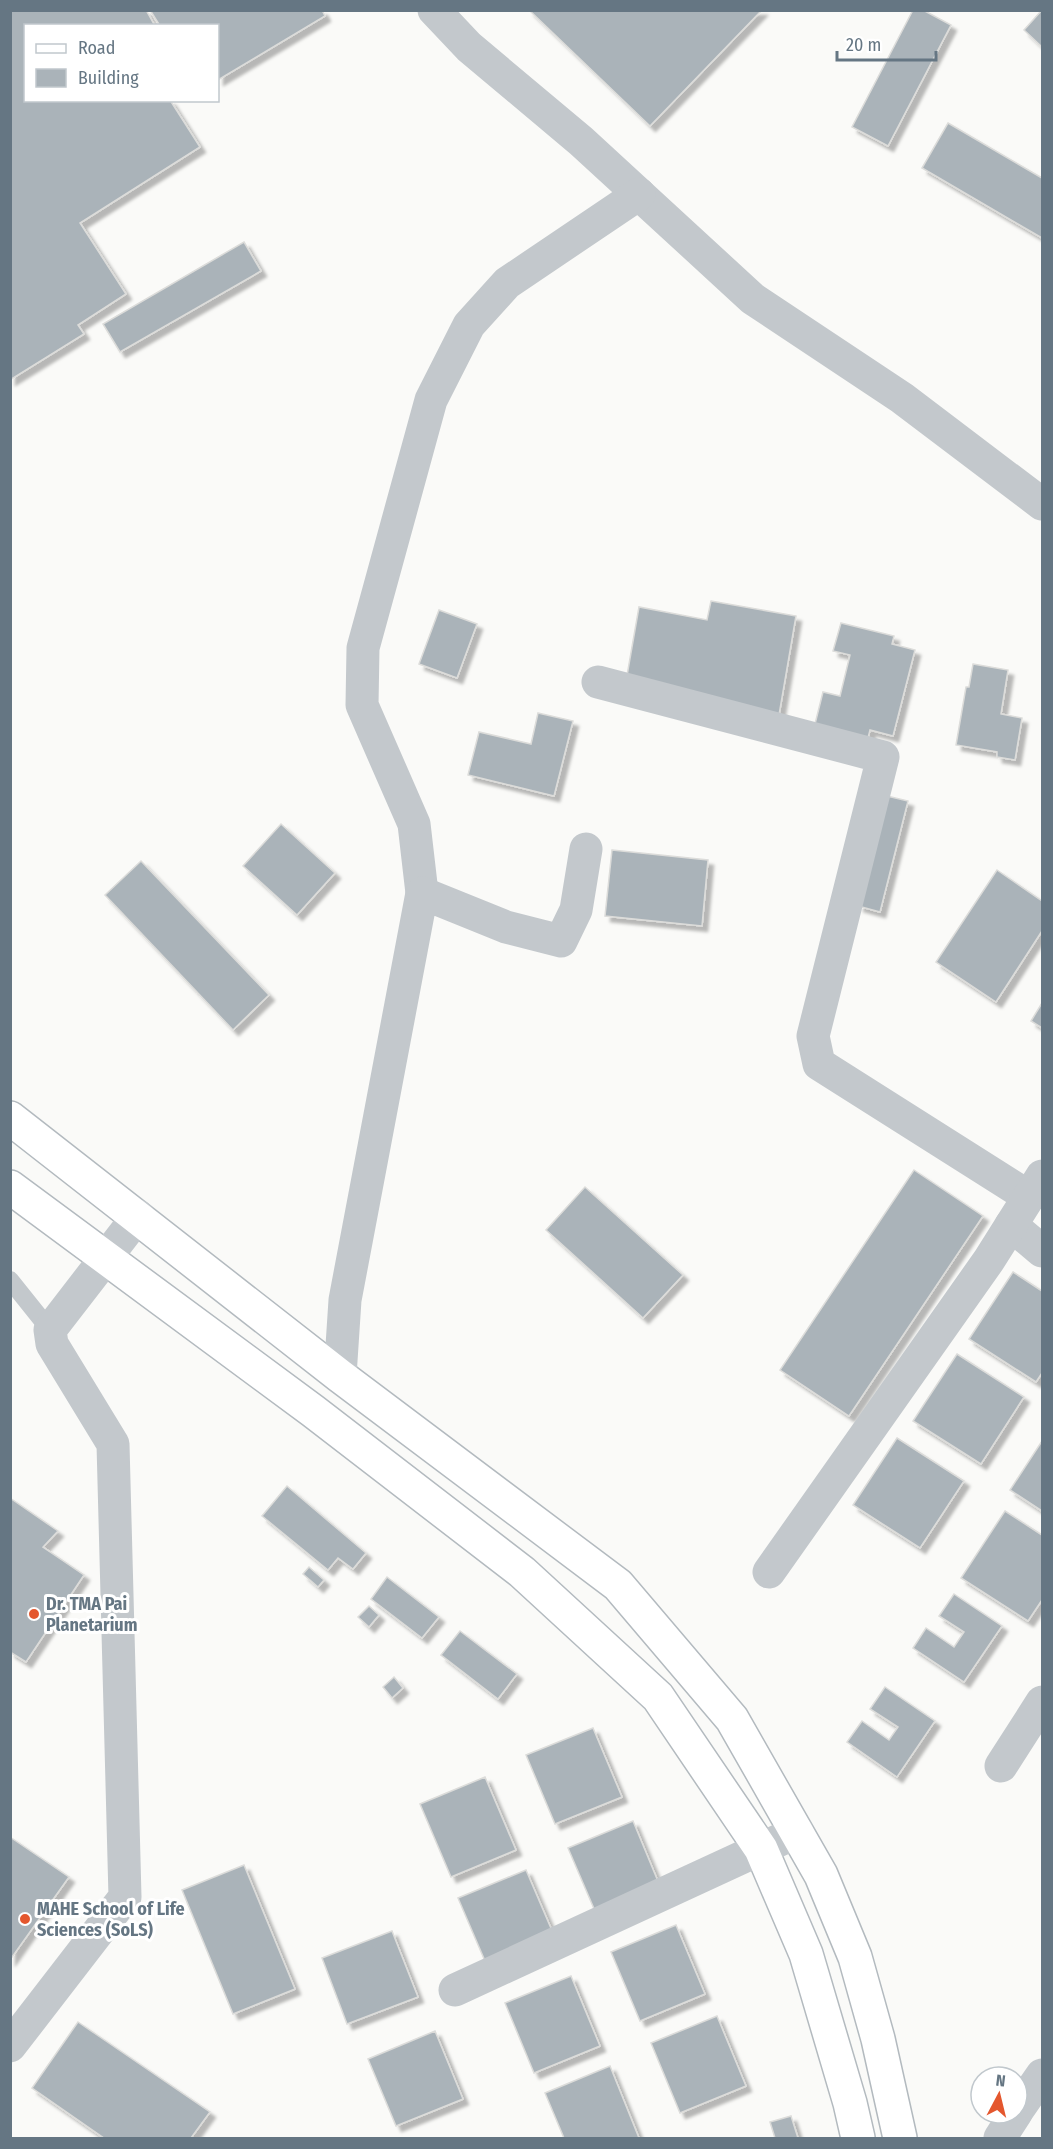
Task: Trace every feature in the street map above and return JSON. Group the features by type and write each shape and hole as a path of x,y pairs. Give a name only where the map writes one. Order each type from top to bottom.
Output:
{"main road":[{"path":"10,1118 340,1376 618,1585 732,1719 821,1875 855,1957 878,2039 900,2139"},
{"path":"10,1187 522,1572 658,1697 761,1849 806,1954 858,2139"}],"street":[{"path":"434,10 469,47 581,141 753,299 902,398 1042,504"},
{"path":"340,1376 345,1300 422,893 414,824 362,705 363,648 431,400 469,325 507,283 639,194"},
{"path":"598,682 883,757 813,1036 819,1064 1036,1186 769,1572"},
{"path":"422,893 506,927 561,940 576,910 586,849"},
{"path":"10,2046 125,1898 113,1444 52,1344 50,1330 138,1216"},
{"path":"1011,1225 1042,1251"},
{"path":"1002,1766 1042,1702"},
{"path":"455,1989 797,1832"},
{"path":"1029,2094 1042,2075"},
{"path":"1000,2139 1008,2125"}],"lane":[{"path":"10,1280 50,1330"}],"building":[{"path":"10,10 146,10 154,24 24,24 24,102 171,102 200,147 80,223 126,294 78,325 84,334 10,380"},
{"path":"150,10 322,10 325,16 219,79 219,24 159,24"},
{"path":"529,10 762,10 650,126"},
{"path":"913,10 923,10 951,25 888,146 852,127"},
{"path":"1042,10 1042,47 1024,30"},
{"path":"948,123 1042,178 1042,238 922,168"},
{"path":"244,242 261,271 120,352 103,324"},
{"path":"711,601 796,616 779,715 625,687 639,607 707,620"},
{"path":"439,610 477,624 457,678 419,664"},
{"path":"841,623 894,636 892,644 915,650 893,736 870,730 868,738 815,724 823,692 840,696 850,655 833,651"},
{"path":"973,664 1008,670 1001,714 1022,718 1015,760 997,757 997,752 956,745 966,687 969,687"},
{"path":"538,713 573,721 554,796 468,775 479,732 531,744"},
{"path":"887,796 908,801 880,912 858,906"},
{"path":"281,824 335,873 297,915 243,866"},
{"path":"612,850 708,860 702,926 605,916"},
{"path":"141,861 269,995 233,1030 105,895"},
{"path":"997,870 1042,901 1042,931 996,1002 936,962"},
{"path":"1042,1003 1042,1028 1031,1021"},
{"path":"914,1170 983,1216 849,1416 780,1370"},
{"path":"585,1187 683,1275 643,1318 546,1230"},
{"path":"1013,1272 1042,1291 1042,1373 1036,1382 969,1339"},
{"path":"957,1354 1024,1397 981,1464 913,1421"},
{"path":"897,1438 964,1481 920,1548 853,1505"},
{"path":"1042,1441 1042,1511 1010,1490"},
{"path":"287,1486 366,1553 353,1569 338,1558 328,1570 262,1516"},
{"name":"Dr. TMA Pai Planetarium","path":"10,1498 58,1531 43,1547 84,1575 26,1662 10,1652"},
{"path":"1005,1511 1042,1535 1042,1600 1028,1621 961,1578"},
{"path":"309,1567 324,1580 318,1587 303,1574"},
{"path":"387,1577 439,1617 422,1638 371,1599"},
{"path":"954,1594 1002,1626 964,1682 913,1648 926,1628 954,1647 964,1632 939,1616"},
{"path":"369,1606 379,1615 369,1627 358,1617"},
{"path":"460,1631 517,1674 498,1699 441,1655"},
{"path":"394,1677 403,1688 392,1698 383,1687"},
{"path":"885,1687 935,1721 897,1777 847,1742 862,1721 889,1740 898,1727 870,1709"},
{"path":"593,1728 622,1797 555,1824 526,1755"},
{"path":"485,1777 516,1850 451,1877 420,1804"},
{"path":"633,1821 662,1891 598,1918 568,1848"},
{"name":"MAHE School of Life Sciences (SoLS)","path":"10,1837 69,1877 10,1960"},
{"path":"244,1865 295,1989 233,2014 182,1890"},
{"path":"526,1870 556,1940 488,1968 458,1898"},
{"path":"676,1925 705,1994 640,2021 611,1952"},
{"path":"392,1931 418,1997 347,2024 322,1958"},
{"path":"571,1976 600,2046 534,2073 505,2003"},
{"path":"717,2016 746,2086 680,2113 651,2043"},
{"path":"78,2022 210,2112 191,2138 104,2138 32,2088"},
{"path":"435,2031 463,2099 396,2126 368,2059"},
{"path":"610,2066 639,2138 564,2138 545,2093"},
{"path":"791,2116 798,2138 775,2138 770,2122"}],"place":[{"name":"Dr. TMA Pai Planetarium","path":"34,1614"},
{"name":"MAHE School of Life Sciences (SoLS)","path":"25,1919"}]}
